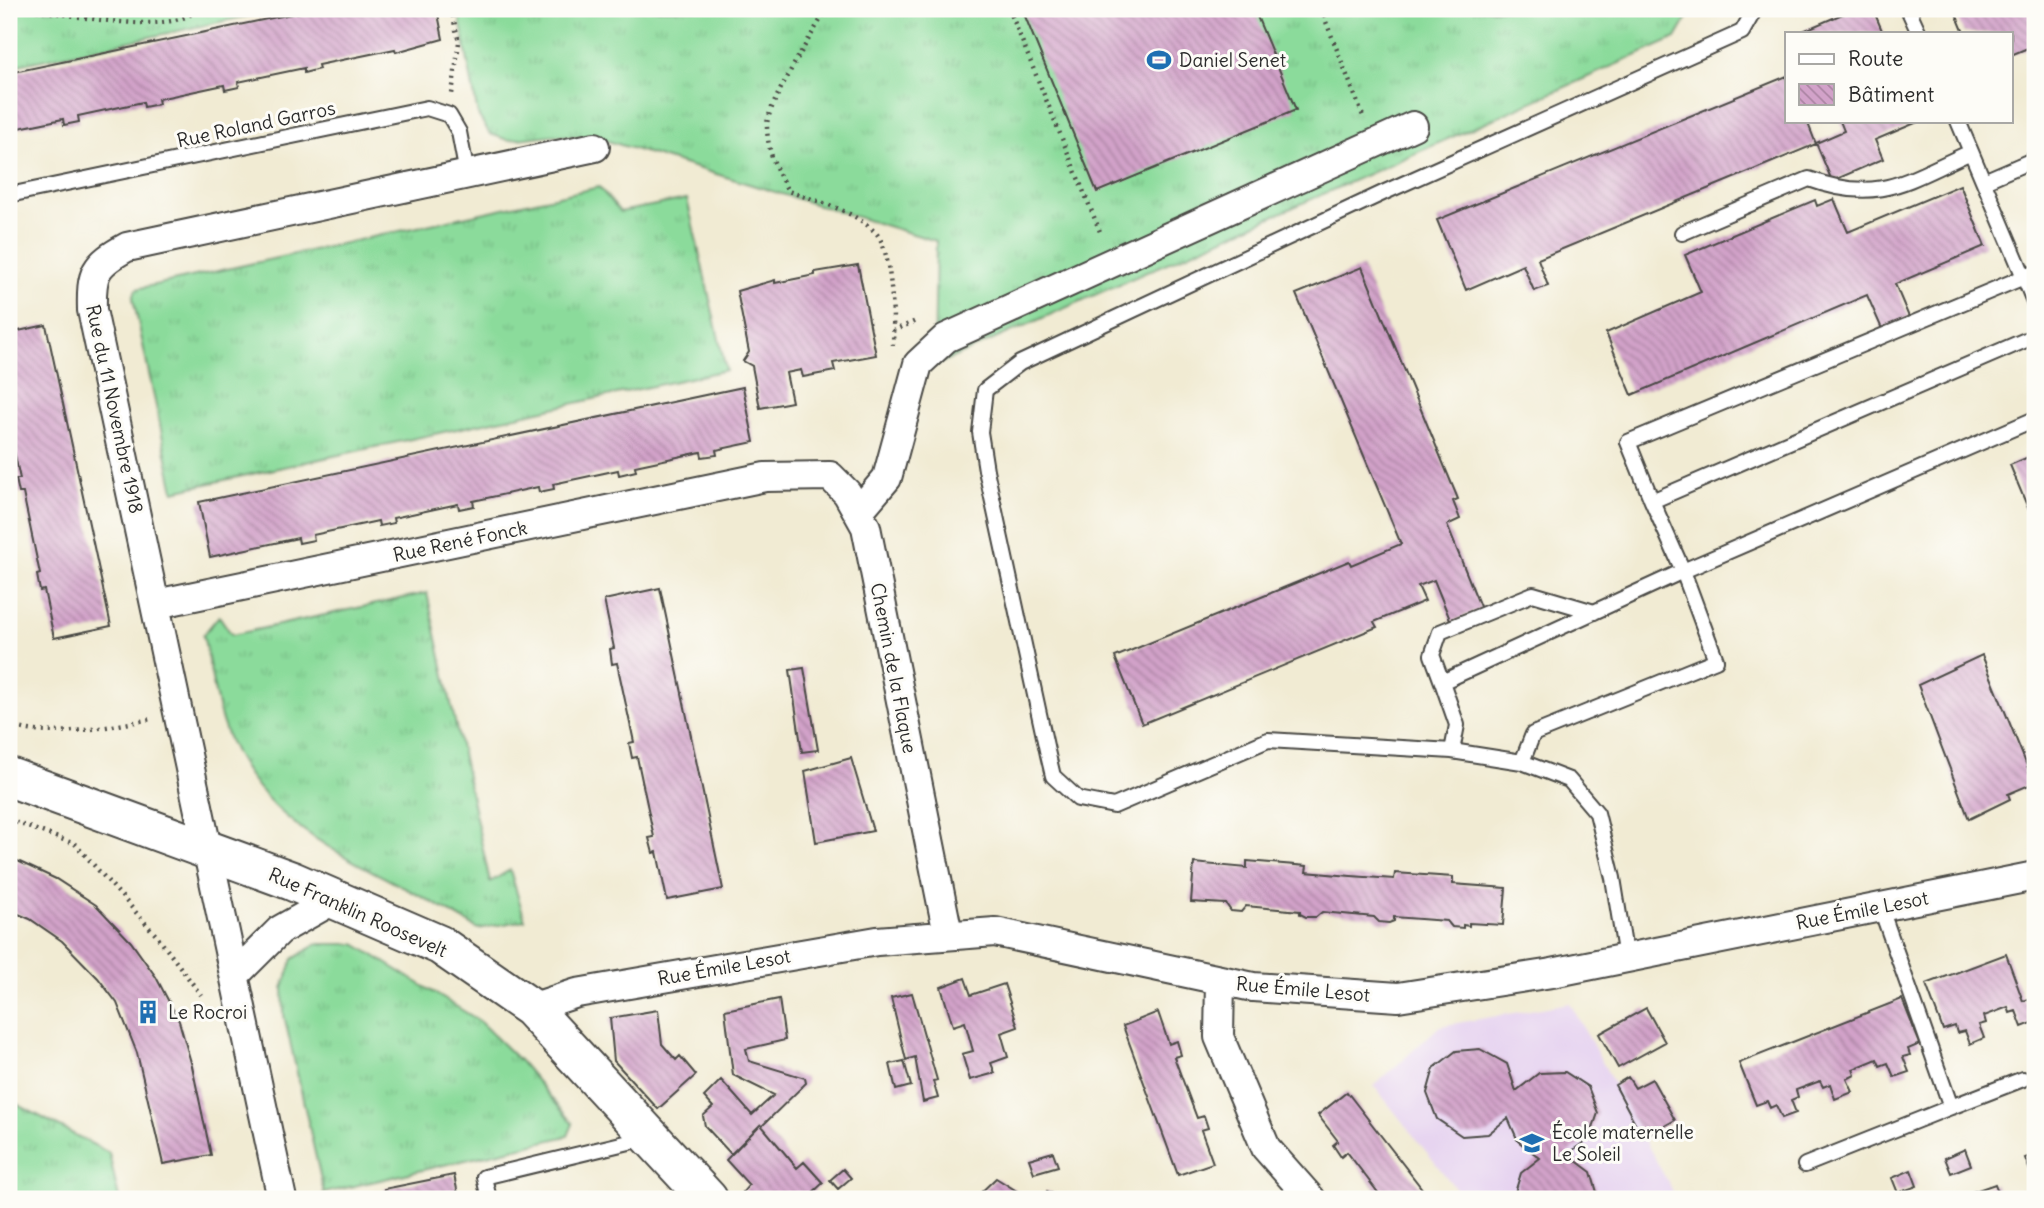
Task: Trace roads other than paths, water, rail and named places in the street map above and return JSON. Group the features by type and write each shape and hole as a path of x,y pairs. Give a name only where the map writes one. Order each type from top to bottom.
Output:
{"main road":[{"name":"Rue Franklin Roosevelt","path":"9,777 335,899 440,945 531,1008 650,1137 694,1194"}],"street":[{"path":"858,512 887,478 918,365 946,338 1413,126"},
{"name":"Rue du 11 Novembre 1918","path":"282,1199 92,310 91,281 103,260 127,247 596,147"},
{"name":"Chemin de la Flaque","path":"765,477 830,476 847,493 866,527 948,934"},
{"name":"Rue René Fonck","path":"156,604 765,477"},
{"name":"Rue Émile Lesot","path":"531,1008 577,993 877,941 995,932 1252,987 1398,997 1626,958 2035,877"},
{"path":"235,975 280,930 335,899"},
{"path":"1220,980 1219,1037 1266,1148 1311,1199"}],"lane":[{"path":"1626,958 1613,878 1597,813 1569,780 1522,762 1452,751 1268,740 1114,806 1078,799 1054,776 1051,765 986,470 980,432 985,390 1020,363 1385,192 1742,32 1755,9"},
{"path":"1908,9 1919,32"},
{"name":"Rue Roland Garros","path":"9,195 427,107 449,115 459,132 467,174"},
{"path":"1958,122 2030,275 2035,304"},
{"path":"1682,233 1809,179 1839,190 1883,191 1971,152"},
{"path":"1984,181 2035,159"},
{"path":"1522,762 1533,734 1716,660 1683,571 1628,442 2030,275"},
{"path":"1652,501 2035,336"},
{"path":"1442,682 1683,571 2035,419"},
{"path":"1452,751 1457,725 1432,655 1440,632 1532,594 1594,612"},
{"path":"1880,906 1951,1107"},
{"path":"1805,1165 2023,1079"},
{"path":"489,1199 484,1177 650,1137"}],"place":[{"name":"Daniel Senet","path":"1159,60"},
{"name":"Le Rocroi","path":"148,1012"},
{"name":"École maternelle Le Soleil","path":"1532,1143"}]}
